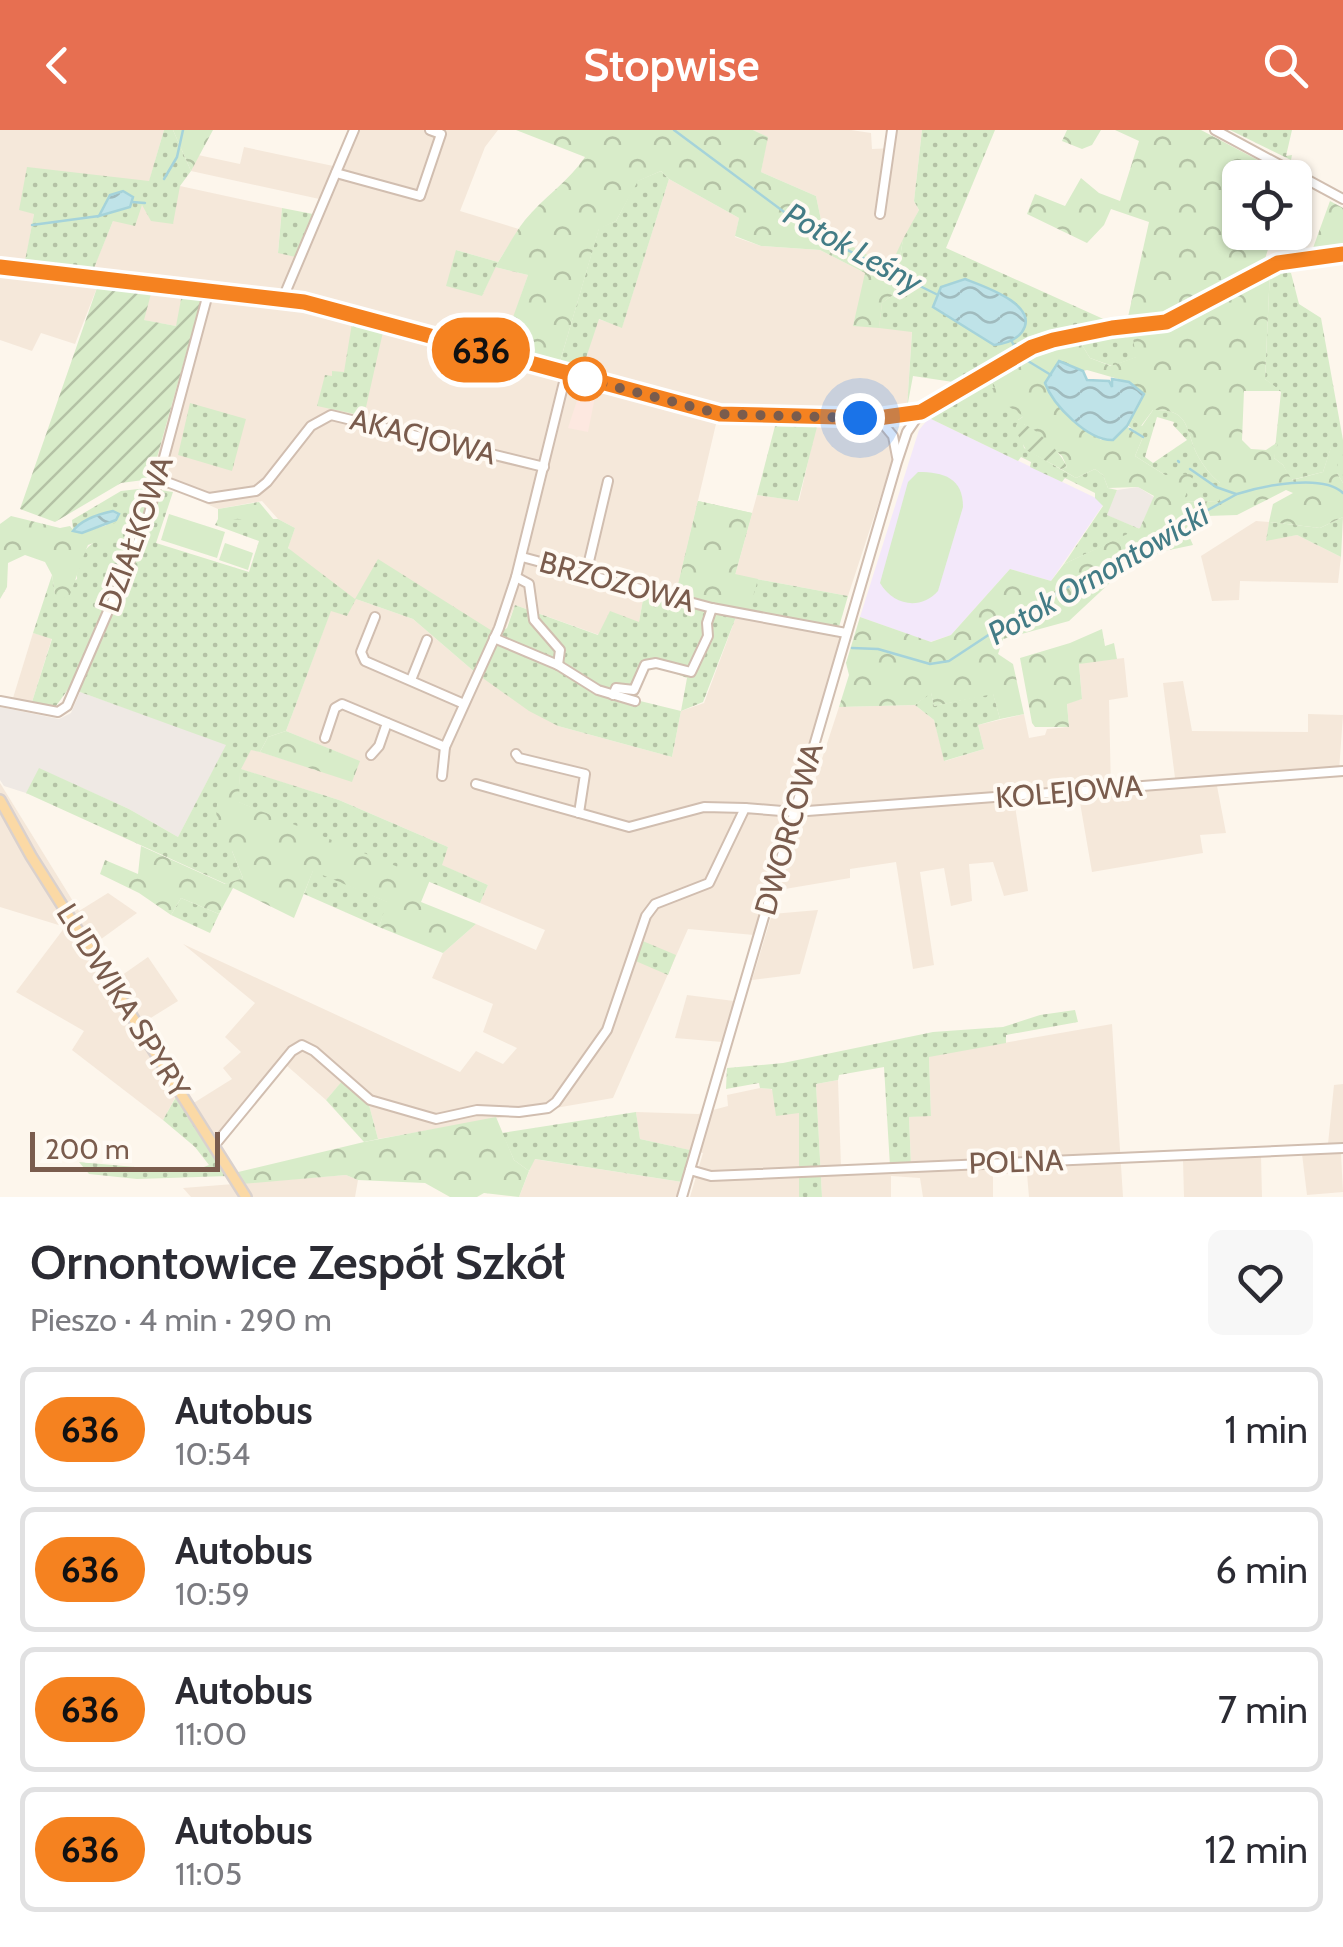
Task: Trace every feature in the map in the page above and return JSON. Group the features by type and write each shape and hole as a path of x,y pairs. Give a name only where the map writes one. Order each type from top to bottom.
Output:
{"main road":[{"name":"LUDWIKA SPYRY","path":"0,800 31,856 246,1197"}],"street":[{"path":"283,298 354,130"},
{"path":"336,173 420,196 440,134 430,130"},
{"path":"880,214 892,130"},
{"path":"1214,130 1343,199"},
{"path":"0,267 283,298 720,414 900,418 921,412 1032,347 1075,334 1166,322 1278,263 1343,254"},
{"name":"DZIAŁKOWA","path":"0,701 58,712 68,706 147,522 209,290"},
{"path":"442,776 445,747 494,638 516,576 566,374"},
{"name":"DWORCOWA","path":"682,1197 897,462 906,433 921,412"},
{"name":"AKACJOWA","path":"159,479 210,498 256,491 311,426 332,415 544,468"},
{"path":"878,418 898,438 906,433 900,418"},
{"path":"892,435 900,418"},
{"name":"DWORCOWA","path":"892,435 897,462"},
{"path":"586,574 608,481"},
{"name":"BRZOZOWA","path":"522,556 712,608 846,634"},
{"path":"516,576 529,584 534,620 560,650 558,665"},
{"name":"BRZOZOWA","path":"613,695 616,688 634,690 644,664 663,664 690,672 708,636 712,608"},
{"path":"375,617 362,658 464,704"},
{"path":"494,638 558,665 598,690 635,702"},
{"path":"411,680 428,640"},
{"path":"325,738 334,708 342,704 445,747"},
{"path":"371,755 387,723"},
{"path":"516,754 519,758 585,774 580,813"},
{"name":"KOLEJOWA","path":"476,784 629,827 704,807 794,812 1343,771"},
{"path":"214,1146 300,1045 314,1050 370,1100 436,1119 477,1110 519,1112 548,1108 606,1030 646,916 656,904 709,883 745,808"},
{"name":"POLNA","path":"690,1170 711,1176 1343,1148"}],"shaded area":[{"path":"0,130 164,130 149,182 34,214 23,274 87,284 113,221 180,186 282,208 278,252 300,257 324,200 191,171 198,155 240,164 244,147 338,167 354,130 498,130 485,147 460,211 519,229 498,262 456,250 482,296 495,267 528,275 502,351 582,370 598,319 622,327 669,179 739,218 735,237 761,246 820,250 865,273 912,331 907,408 867,411 888,433 894,456 848,596 735,575 757,495 799,501 816,427 716,424 676,594 528,555 541,485 520,572 526,563 644,594 639,622 599,635 515,605 506,628 497,634 356,599 413,619 477,674 558,726 672,757 681,711 704,703 736,617 840,638 754,935 688,929 613,1098 378,1139 368,1101 382,1101 345,1078 326,1100 286,1065 216,1144 192,1104 232,1079 223,1068 241,1052 225,1037 255,1003 183,944 460,1072 476,1051 503,1064 517,1048 483,1032 493,1004 432,978 443,953 476,924 536,950 545,930 480,903 488,885 441,865 448,847 339,800 240,769 251,749 352,781 359,761 286,731 331,610 288,547 295,528 278,519 262,501 218,509 151,479 202,297 176,326 143,320 151,291 98,285 75,344 41,333 32,351 0,340"},
{"path":"753,130 871,133 872,149 893,148 894,130 922,130 914,201 919,210 890,267 842,241 821,220 816,196 761,172 767,137"},
{"path":"579,394 595,397 588,432 568,428"},
{"path":"929,418 1100,500 1103,505 1051,581 1010,569 951,635 930,642 860,617 919,430"},
{"path":"1138,487 1154,497 1140,529 1106,515 1117,490"},
{"path":"1256,521 1269,522 1267,540 1297,535 1341,557 1338,583 1240,581 1239,600 1212,601 1201,556"},
{"path":"33,633 52,638 32,702 13,698"},
{"path":"1124,658 1128,697 1109,700 1111,791 1175,778 1163,683 1183,681 1192,731 1308,732 1308,714 1343,715 1339,771 1217,786 1226,833 1200,835 1203,853 1092,872 1079,797 1015,806 1028,891 1004,896 993,862 969,864 972,901 951,906 944,868 920,872 934,965 913,969 896,862 850,869 850,878 779,890 839,707 915,705 934,720 945,761 984,749 978,725 1024,714 1029,738 1045,735 1047,729 1069,727 1067,703 1082,699 1079,663"},
{"path":"80,692 227,744 178,837 129,809 40,769 26,793 4,786 0,780 0,707 59,719 71,713"},
{"path":"0,783 79,911 108,893 137,913 97,942 118,978 148,957 178,1001 141,1024 181,1087 163,1120 72,1050 84,1031 16,992 65,927 0,907"},
{"path":"818,910 800,974 752,980 772,914"},
{"path":"687,995 734,1001 722,1042 675,1038"},
{"path":"1112,1024 1123,1197 1029,1197 1027,1174 993,1174 993,1197 923,1197 920,1178 891,1176 891,1197 822,1197 816,1084 838,1080 841,1167 911,1164 909,1117 931,1115 929,1056"},
{"path":"1343,1084 1343,1143 1328,1144 1334,1085"},
{"path":"771,1089 799,1113 799,1197 690,1197 703,1153 640,1139 636,1112 698,1114 728,1106 727,1095"},
{"path":"1302,1154 1341,1154 1343,1192 1307,1195"},
{"path":"1261,1156 1262,1197 1184,1197 1183,1160"},
{"path":"534,1159 682,1182 678,1197 519,1197"},
{"path":"346,1175 358,1180 355,1197 191,1197 183,1188"}],"green space":[{"path":"164,130 173,130 191,171 180,186 173,224 151,221 142,205 135,226 113,221 92,273 24,266 34,214 19,210 27,167 149,181"},
{"path":"173,130 213,130 191,171"},
{"path":"516,130 753,130 768,137 761,172 816,196 821,220 842,241 890,267 903,239 894,294 882,303 879,328 853,326 865,273 820,250 761,246 735,236 739,218 661,171 638,181 616,221 599,229 559,365 501,351 528,275 495,267 525,220 585,157"},
{"path":"922,130 995,130 946,248 1110,322 1056,329 1014,346 953,382 913,376 907,408 912,332 879,328 882,303 894,294 903,239 919,210 914,201","holes":["965,279 991,289 1025,327 1019,336 1000,345 934,307 941,287"]},
{"path":"1067,130 1101,130 1092,145 1082,149 1062,141"},
{"path":"1115,130 1201,130 1258,160 1222,160 1222,250 1268,250 1265,259 1165,314 1128,317 1149,222 1111,209 1104,225 1087,243 1027,214 1035,194 1065,206 1081,178 1099,193 1120,201 1139,141"},
{"path":"1230,130 1292,130 1286,156 1292,155 1291,160"},
{"path":"661,171 669,179 622,328 599,319 582,370 559,365 599,228 616,221 637,181"},
{"path":"1330,201 1343,208 1343,246 1313,248"},
{"path":"282,208 318,215 300,258 278,253"},
{"path":"456,250 498,262 482,296 446,286"},
{"path":"1280,266 1291,273 1299,304 1321,318 1343,440 1343,483 1331,448 1323,472 1291,480 1274,458 1281,392 1265,379 1270,270"},
{"path":"1270,270 1265,379 1281,391 1244,391 1242,440 1251,449 1266,450 1278,442 1274,458 1292,480 1323,472 1331,447 1337,448 1343,517 1320,528 1269,522 1273,504 1293,493 1286,490 1237,515 1207,516 1189,536 1193,545 1160,552 1114,579 1069,621 1003,639 998,654 1013,664 1024,714 1000,719 993,694 934,706 931,693 915,705 839,707 849,675 846,663 860,617 931,642 951,635 1010,569 1051,581 1064,564 1140,528 1154,496 1138,487 1108,488 1103,475 1095,469 1076,478 1061,469 1067,467 1062,456 1024,424 1023,416 1005,404 999,416 984,409 989,398 1002,403 985,392 995,387 992,381 1024,362 1022,358 1077,337 1090,358 1111,366 1136,357 1132,332 1168,327","holes":["1059,361 1129,382 1143,394 1131,418 1141,426 1153,410 1179,415 1200,459 1220,483 1219,501 1183,502 1194,474 1165,475 1135,456 1143,437 1128,427 1101,440 1061,408 1045,383"]},
{"path":"98,285 152,290 144,320 176,326 182,294 202,297 151,479 121,483 55,522 20,509"},
{"path":"352,323 383,332 364,416 317,406 325,375 344,372"},
{"path":"1132,332 1137,357 1112,366 1090,358 1077,337"},
{"path":"1022,358 1025,362 992,382 1024,416 1018,420 1024,448 1076,478 1095,469 1103,475 1108,488 1117,490 1107,515 1140,529 1064,564 1103,506 1095,493 1065,478 1062,482 1030,467 1031,462 1021,457 1018,461 929,418"},
{"path":"190,403 246,419 232,471 178,455"},
{"path":"1153,410 1179,415 1200,459 1220,483 1220,501 1182,502 1165,475 1135,456 1143,437 1126,424 1131,418 1142,426","holes":["1157,417 1174,422 1187,440 1153,463 1145,457"]},
{"path":"1024,416 1024,424 1049,442 1067,467 1061,469 1026,450 1015,429"},
{"path":"775,426 817,427 798,501 757,495"},
{"path":"918,472 936,473 956,483 963,507 938,591 923,601 907,603 892,596 880,583 908,482"},
{"path":"147,488 173,492 156,543 249,572 259,541 215,525 218,519 278,519 295,528 288,548 355,599 378,559 497,634 507,628 515,605 598,635 610,611 639,622 644,594 526,563 517,576 522,557 528,555 676,593 698,501 752,513 735,575 848,596 836,637 736,617 703,702 681,711 672,757 558,726 529,711 477,674 413,619 356,599 347,616 331,611 286,731 268,737 260,752 251,750 241,769 339,800 448,847 442,865 488,885 480,903 238,802 240,770 232,851 243,878 226,884 26,793 39,768 129,809 178,837 226,745 69,688 56,706 32,702 52,639 33,633 52,575 55,594 77,579 83,554 102,538 107,523 82,533 73,531 72,520 121,491","holes":["647,663 687,678 681,711 636,700"]},
{"path":"698,501 752,513 735,574 758,579 749,612 676,594"},
{"path":"259,502 274,520 218,519 218,509"},
{"path":"169,514 225,532 217,558 161,540"},
{"path":"11,516 60,528 70,526 80,532 122,522 121,533 88,545 68,599 55,594 45,562 25,555 8,563 7,587 0,599 0,524"},
{"path":"1343,517 1341,557 1297,535 1266,541 1269,522 1320,528"},
{"path":"225,543 253,553 248,570 219,560"},
{"path":"1102,629 1105,646 1114,643 1117,659 1079,664 1082,699 1067,704 1069,727 1035,727 1020,658"},
{"path":"931,692 934,706 993,693 1000,719 978,725 984,749 944,761 934,720 915,705"},
{"path":"286,731 360,761 352,782 260,752 268,737"},
{"path":"240,769 239,802 430,880 421,902 476,924 443,953 379,927 387,902 313,871 294,918 233,888 219,914 181,898 171,915 139,893 100,874 105,860 138,874 141,846 225,884 243,878 232,851 217,843 220,793"},
{"path":"313,870 388,902 379,927 304,894"},
{"path":"181,898 219,914 210,933 171,915"},
{"path":"638,939 676,955 668,975 631,959"},
{"path":"1075,1010 1078,1022 1006,1035 1006,1043 929,1057 931,1116 909,1117 911,1165 890,1166 884,1067 839,1075 838,1080 816,1084 822,1197 799,1197 799,1113 776,1116 772,1089 760,1088 759,1083 726,1089 727,1068 783,1063 933,1032 1003,1027 1040,1015"},
{"path":"343,1080 368,1101 378,1139 364,1142 326,1100"},
{"path":"177,1095 229,1176 137,1179 89,1174 79,1162 191,1172 209,1165 195,1147 163,1120"},
{"path":"636,1112 640,1139 690,1150 682,1182 535,1159 529,1171 514,1160 502,1133"},
{"path":"496,1117 514,1160 529,1171 519,1197 484,1193 477,1197 450,1197 425,1183 358,1180 346,1175 242,1184 234,1173 364,1142"}],"water":[{"path":"123,191 133,197 130,207 99,216 110,195"},
{"path":"965,279 1017,305 1026,322 1022,332 1010,341 994,345 933,307 941,287"},
{"path":"1059,361 1083,371 1087,380 1109,381 1112,387 1112,379 1129,382 1144,394 1127,426 1113,440 1093,435 1055,401 1045,383"},
{"path":"113,511 119,514 116,520 82,533 73,531 85,521"}],"waterway":[{"path":"164,179 177,157 183,130"},
{"name":"Potok Leśny","path":"674,130 811,232 936,294"},
{"path":"132,202 145,203"},
{"path":"32,225 99,216"},
{"path":"1011,340 1016,349"},
{"path":"1023,358 1051,375"},
{"path":"1130,429 1143,437"},
{"path":"1190,469 1216,487 1236,494"},
{"name":"Potok Ornontowicki","path":"852,648 878,649 930,664 949,661 1028,609 1237,494 1307,482 1334,487 1343,493"}],"bus line":[{"name":"636","path":"0,267 304,302 720,414 878,418 903,417 931,408 1032,347 1075,334 1166,322 1278,263 1343,254"}],"route":[{"path":"585,379 720,414 860,418"}]}
